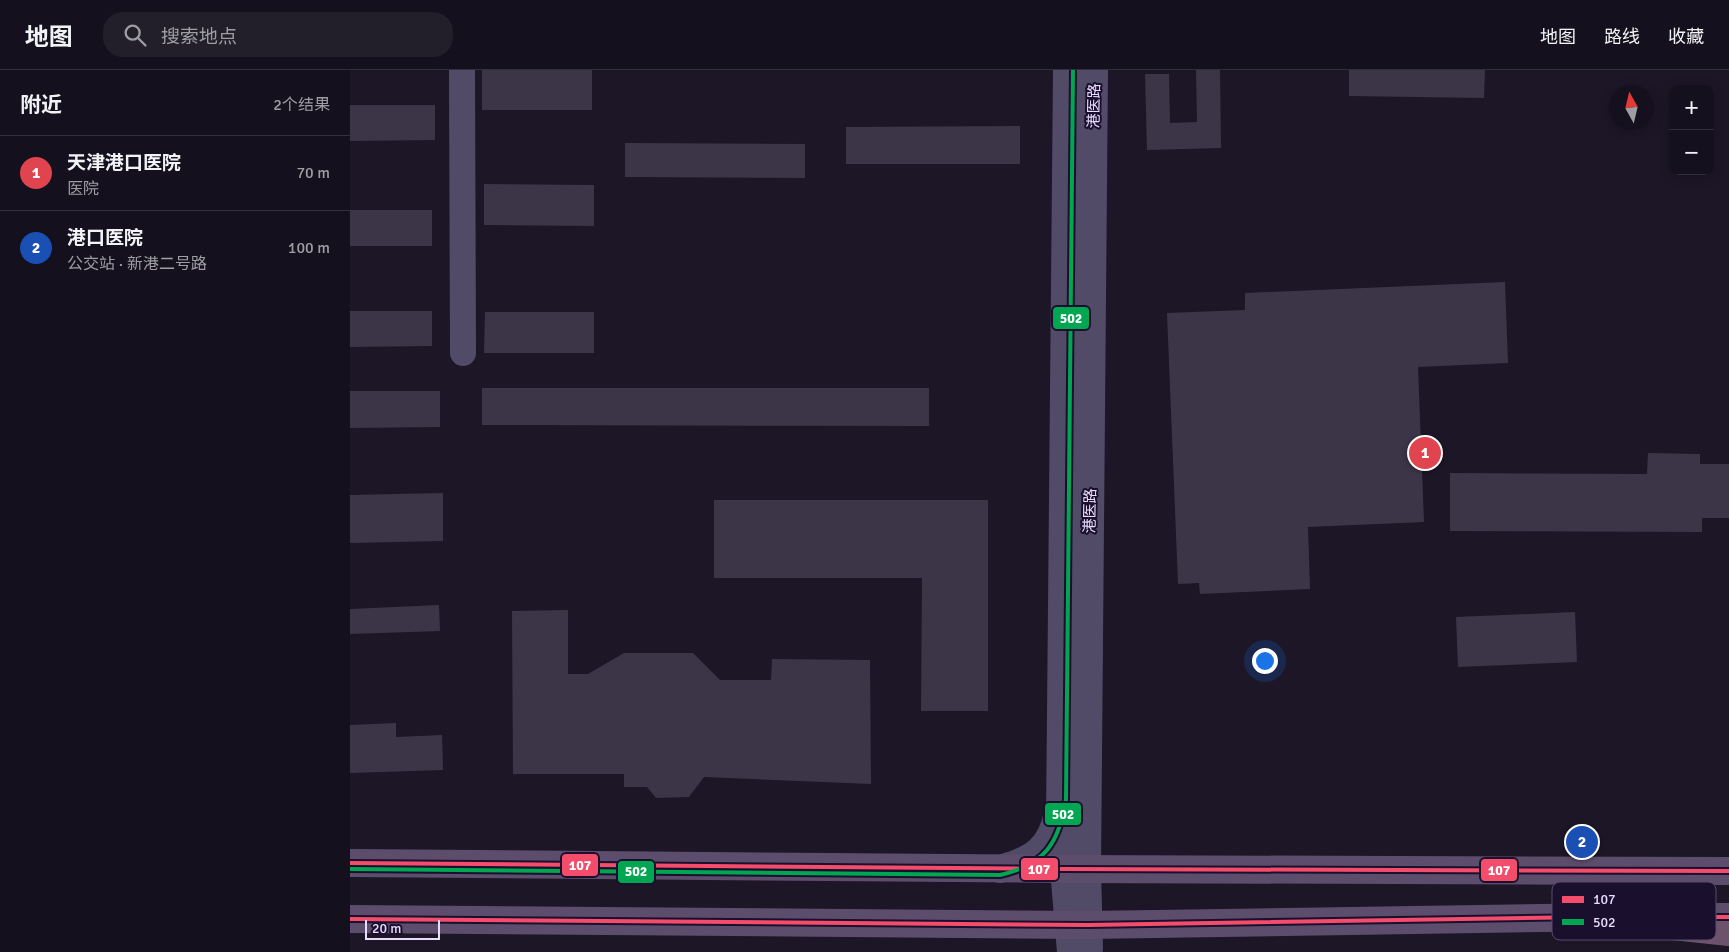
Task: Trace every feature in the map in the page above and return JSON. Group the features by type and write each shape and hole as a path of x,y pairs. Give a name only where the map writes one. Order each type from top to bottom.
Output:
{"highway":[{"path":"1716,931 1729,932"}],"main road":[{"path":"350,863 1000,869 1729,872"},
{"path":"1716,917 1729,917"},
{"path":"350,919 1079,925 1552,918"}],"street":[{"path":"462,70 462,353"},
{"name":"港医路","path":"1067,70 1060,799 1075,869"},
{"name":"港医路","path":"1089,952 1079,925 1075,869 1094,70"},
{"path":"1000,869 1024,862 1044,847 1054,829 1060,799"},
{"name":"港医路","path":"1071,952 1079,925"}],"building":[{"path":"482,70 592,70 592,110 482,110"},
{"path":"1196,70 1220,70 1221,148 1147,150 1145,74 1169,74 1170,123 1197,122"},
{"path":"1349,70 1485,70 1484,98 1349,96"},
{"path":"350,105 435,105 435,140 350,141"},
{"path":"1020,126 1020,164 846,164 846,127"},
{"path":"625,143 805,144 805,178 625,177"},
{"path":"484,184 594,185 594,226 484,225"},
{"path":"350,210 432,210 432,246 350,246"},
{"path":"1505,282 1508,363 1418,367 1424,522 1308,527 1310,589 1200,594 1199,583 1178,584 1167,313 1245,310 1245,293"},
{"path":"350,311 432,311 432,346 350,347"},
{"path":"485,312 594,312 594,353 484,353"},
{"path":"482,388 929,388 929,426 482,425"},
{"path":"350,391 440,391 440,427 350,428"},
{"path":"1648,453 1700,454 1700,464 1729,464 1729,518 1702,518 1702,532 1450,531 1450,473 1647,474"},
{"path":"443,493 443,541 350,543 350,495"},
{"path":"714,500 988,500 988,711 921,711 922,578 714,578"},
{"path":"439,605 440,631 350,634 350,609"},
{"path":"568,610 568,674 588,674 624,653 693,653 720,680 771,680 772,659 870,660 871,784 704,777 689,797 656,798 647,787 624,787 624,774 513,774 512,611"},
{"path":"1575,612 1577,662 1458,667 1456,617"},
{"path":"396,723 396,737 442,735 443,770 350,773 350,725"}],"transit line":[{"name":"502","path":"350,869 1000,875 1028,865 1047,850 1059,828 1066,799 1073,70"},
{"name":"107","path":"350,863 1064,869 1729,871"},
{"name":"107","path":"1716,917 1729,917"},
{"name":"107","path":"350,919 1088,925 1552,918"}],"place":[{"name":"天津港口医院","path":"1425,453"},
{"name":"港口医院","path":"1582,842"}]}
